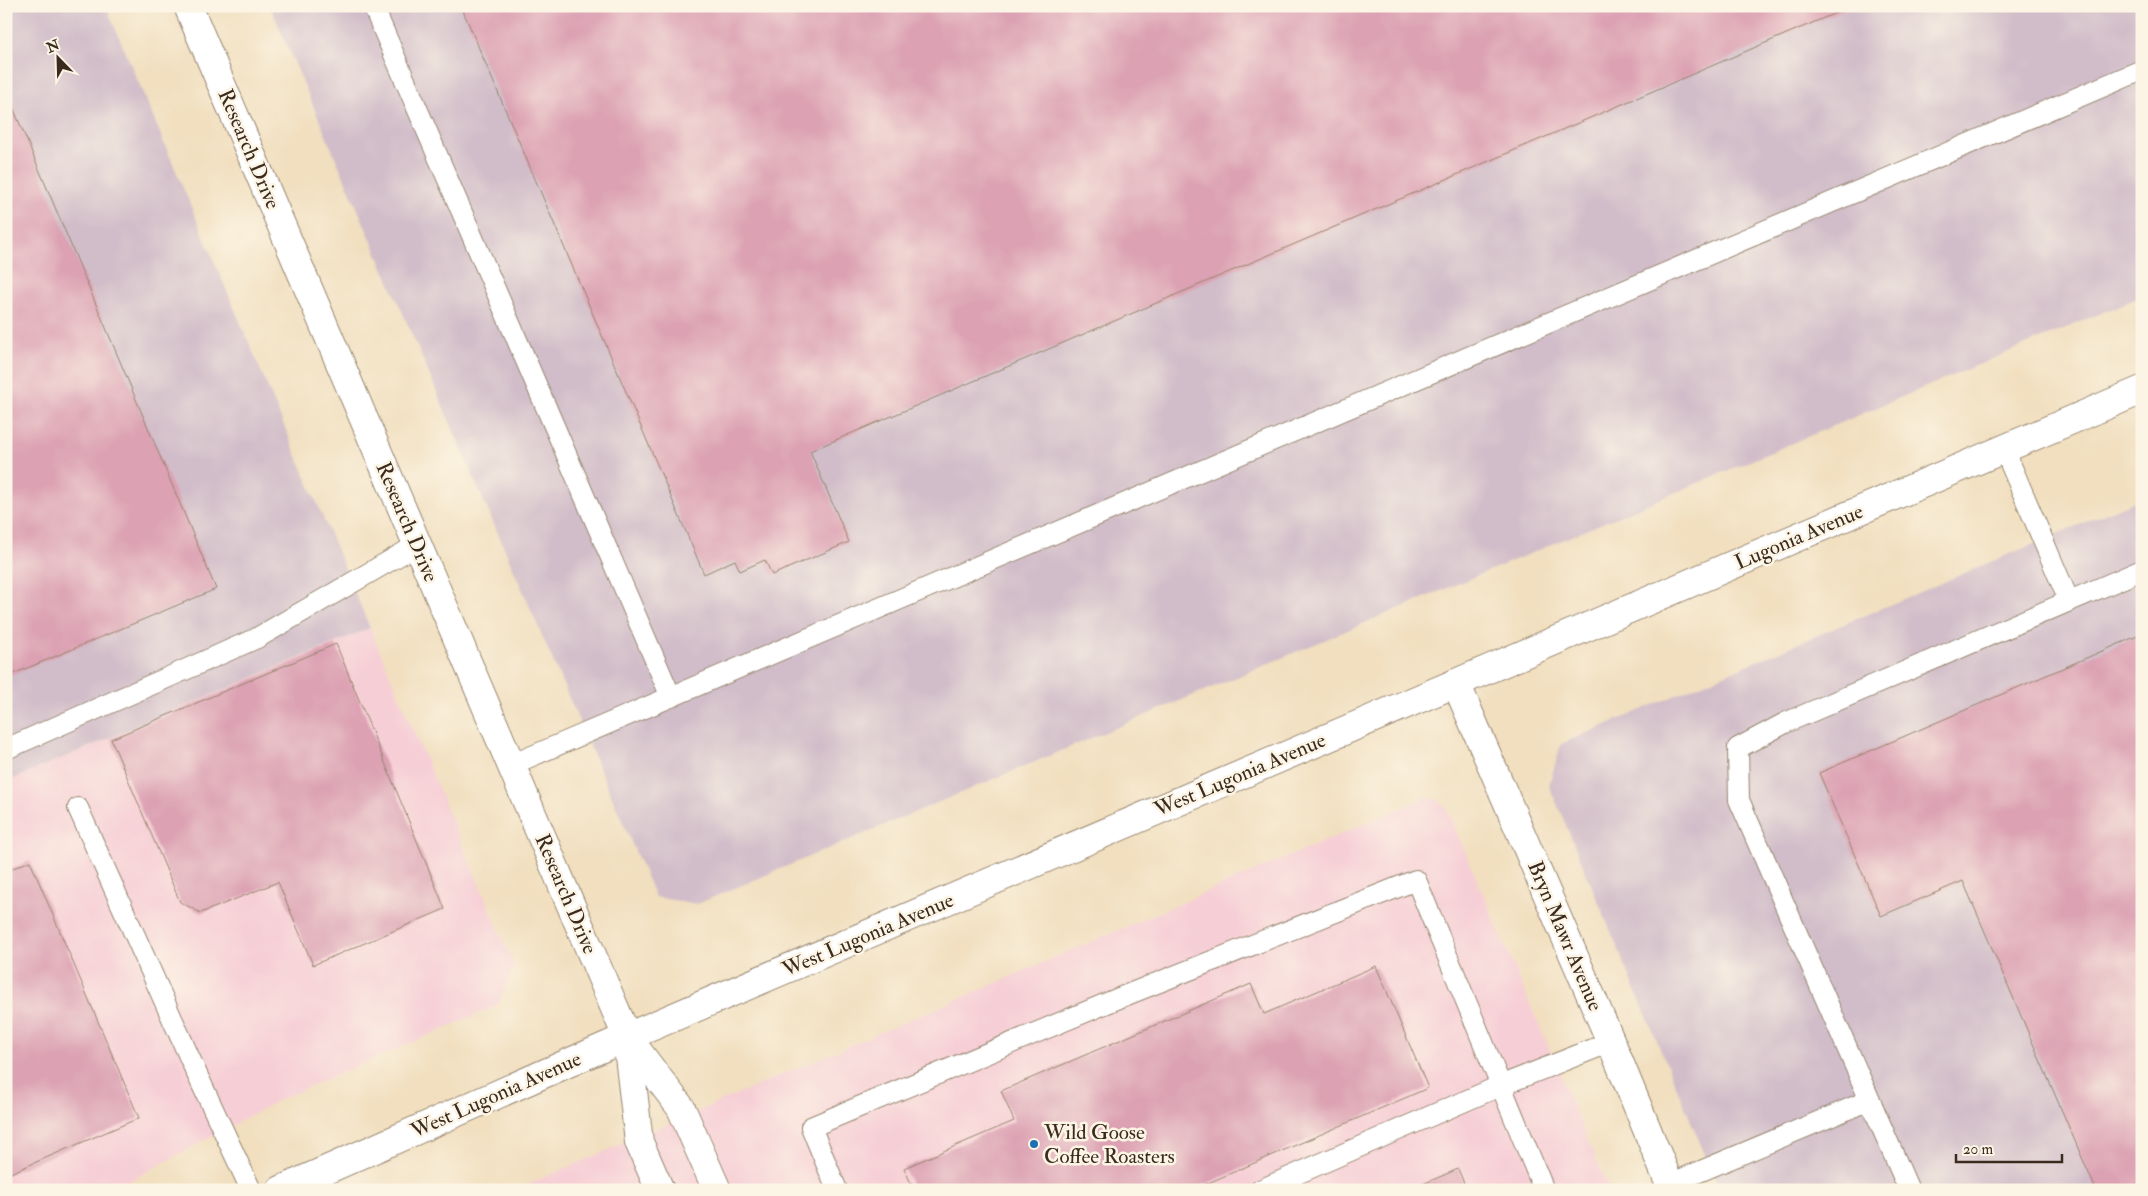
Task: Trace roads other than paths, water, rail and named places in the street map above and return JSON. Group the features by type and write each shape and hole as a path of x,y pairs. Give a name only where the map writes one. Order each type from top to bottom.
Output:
{"street":[{"name":"Research Drive","path":"188,6 627,1037 681,1108 717,1190"},
{"name":"Lugonia Avenue","path":"1456,683 2142,390"},
{"name":"West Lugonia Avenue","path":"281,1190 627,1037 1456,683"},
{"name":"Bryn Mawr Avenue","path":"1456,683 1611,1042 1671,1187"},
{"name":"Research Drive","path":"627,1037 639,1142 660,1190"}],"lane":[{"path":"373,6 671,697"},
{"path":"511,765 2142,70"},
{"path":"2004,449 2069,601"},
{"path":"6,749 257,638 417,545"},
{"path":"1909,1190 1739,800 1738,748 1785,723 2142,570"},
{"path":"78,808 251,1190"},
{"path":"837,1190 811,1126 1119,998 1416,880 1544,1190"},
{"path":"1260,1190 1502,1086 1611,1042"},
{"path":"1671,1187 1870,1100"}],"place":[{"name":"Wild Goose Coffee Roasters","path":"1034,1144"}]}
